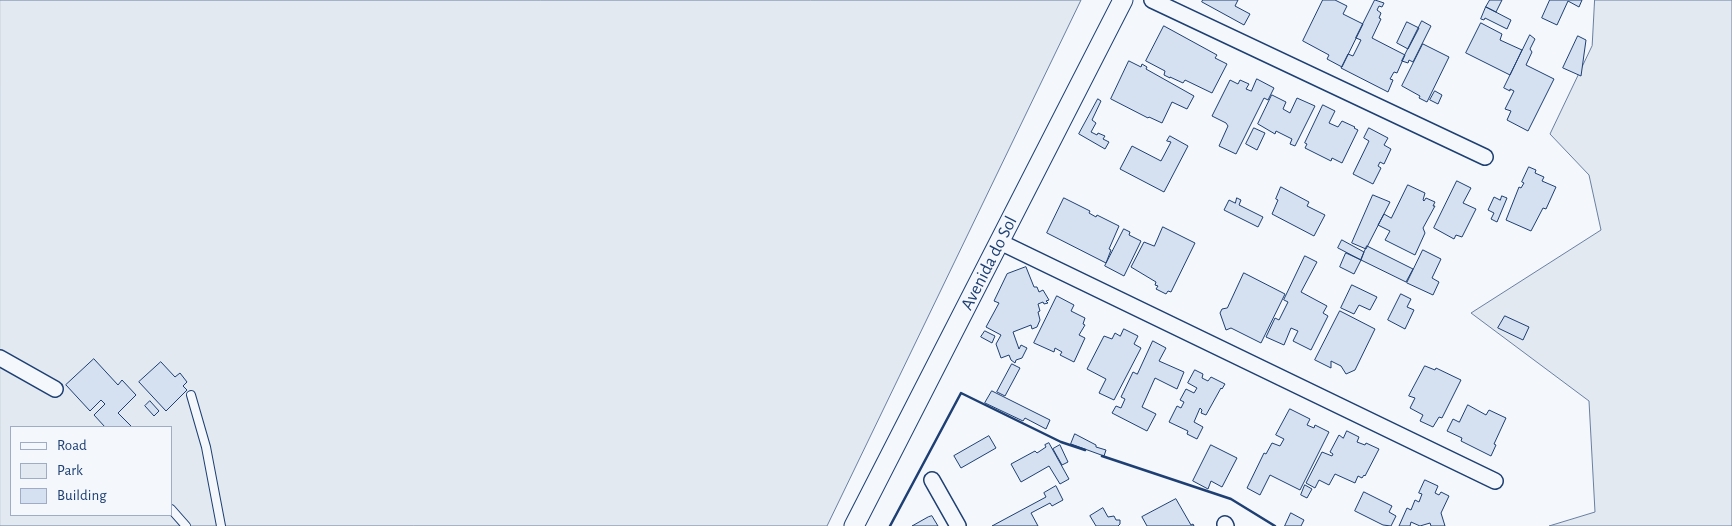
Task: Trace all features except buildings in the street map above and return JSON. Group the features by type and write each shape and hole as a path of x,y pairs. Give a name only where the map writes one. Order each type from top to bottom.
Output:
{"street":[{"name":"Avenida do Sol","path":"854,526 1123,0"},
{"path":"1152,0 1485,157"},
{"path":"1000,242 1495,482"},
{"path":"0,358 56,388"},
{"path":"932,480 958,526"}],"lane":[{"path":"191,395 206,447 221,526"},
{"path":"172,510 186,526"}],"green space":[{"path":"0,0 1081,0 827,526 0,526"},
{"path":"1595,0 1732,0 1732,526 1549,526 1595,512 1589,401 1471,313 1601,230 1589,175 1550,134 1592,46"}],"wall":[{"path":"890,526 961,393 1061,442 1085,450"},
{"path":"1102,456 1231,499 1275,526"}]}
